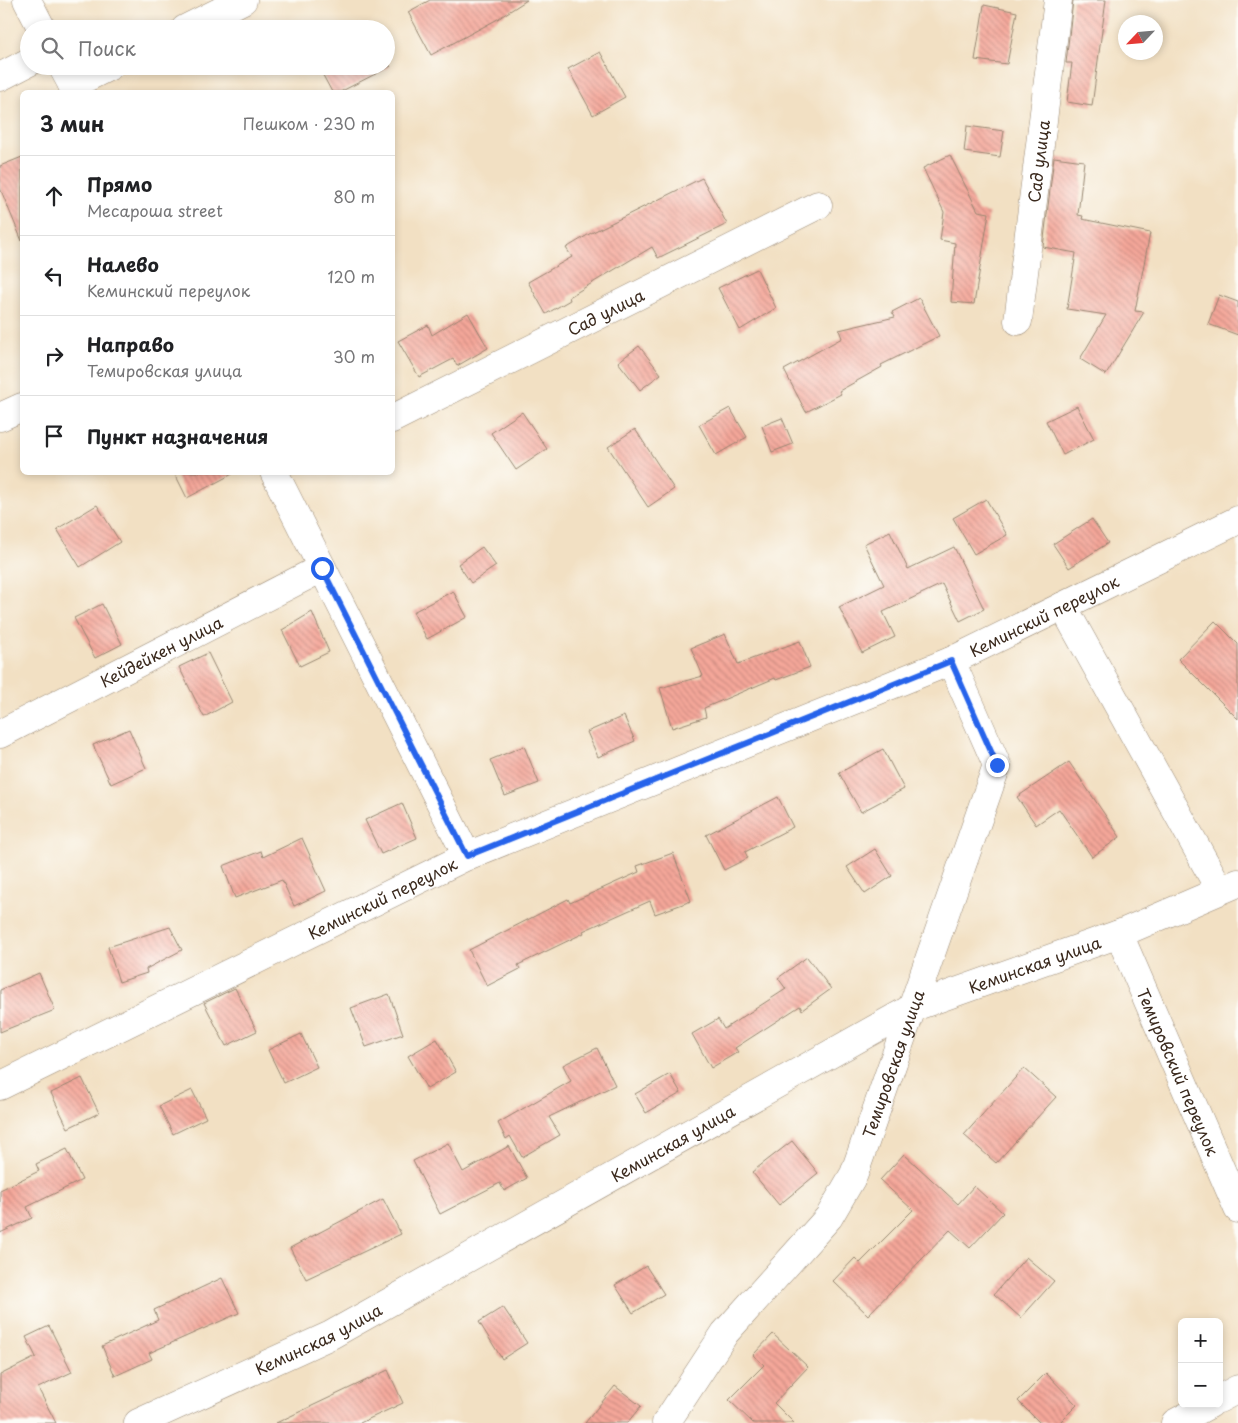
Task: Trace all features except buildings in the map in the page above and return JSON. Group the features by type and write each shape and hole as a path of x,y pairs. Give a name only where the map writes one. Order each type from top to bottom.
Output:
{"street":[{"path":"27,0 37,20"},
{"path":"203,20 243,0"},
{"name":"Сад улица","path":"1018,322 1058,0"},
{"path":"0,77 20,67"},
{"path":"70,81 86,75"},
{"name":"Сад улица","path":"395,417 818,205"},
{"path":"0,417 20,407"},
{"path":"279,475 322,568 467,856"},
{"name":"Кеминский переулок","path":"0,1086 467,856 951,661 1238,520"},
{"name":"Кейдейкен улица","path":"0,734 322,568"},
{"path":"1063,606 1229,887"},
{"name":"Темировская улица","path":"666,1423 725,1333 829,1217 854,1174 914,1007 997,765 951,661"},
{"name":"Кеминская улица","path":"138,1423 331,1335 914,1007 1119,934 1229,887"},
{"name":"Темировский переулок","path":"1119,934 1238,1209"},
{"path":"1223,1397 1238,1389"},
{"path":"1175,1423 1203,1408"}],"route":[{"path":"322,568 467,856 951,661 997,765"}]}
